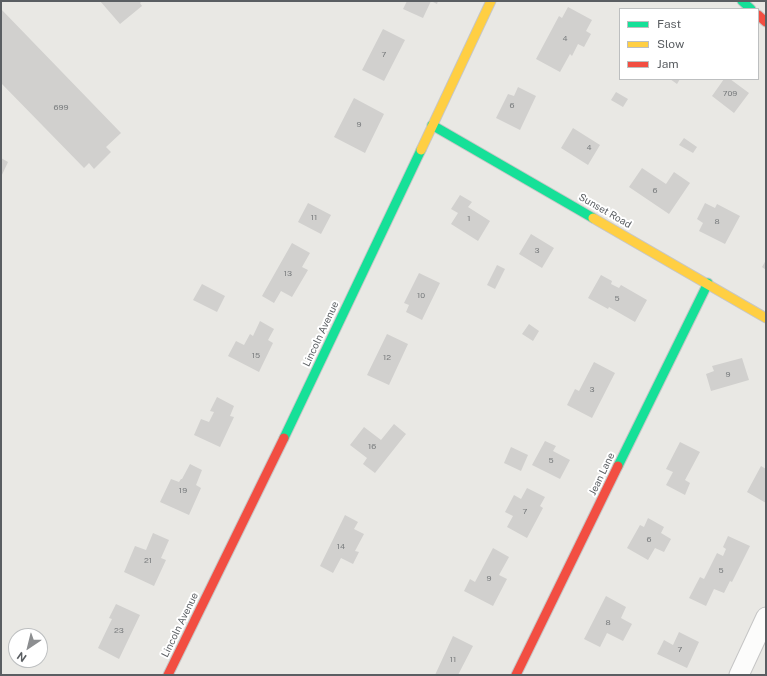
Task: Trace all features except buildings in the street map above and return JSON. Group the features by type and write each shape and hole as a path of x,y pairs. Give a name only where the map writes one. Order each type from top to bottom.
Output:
{"street":[{"name":"Lincoln Avenue","path":"168,675 312,379 491,1"},
{"path":"742,1 750,8"},
{"name":"Sunset Road","path":"432,124 766,318"},
{"name":"Jean Lane","path":"516,675 708,284"},
{"path":"739,675 766,617"}],"traffic: fast":[{"path":"742,1 750,8"},
{"path":"432,125 593,218"},
{"path":"284,438 421,150"},
{"path":"618,466 708,283"}],"traffic: slow":[{"path":"421,150 491,1"},
{"path":"593,218 766,318"}],"traffic: jam":[{"path":"759,16 766,22"},
{"path":"168,675 284,438"},
{"path":"516,675 618,466"}]}
